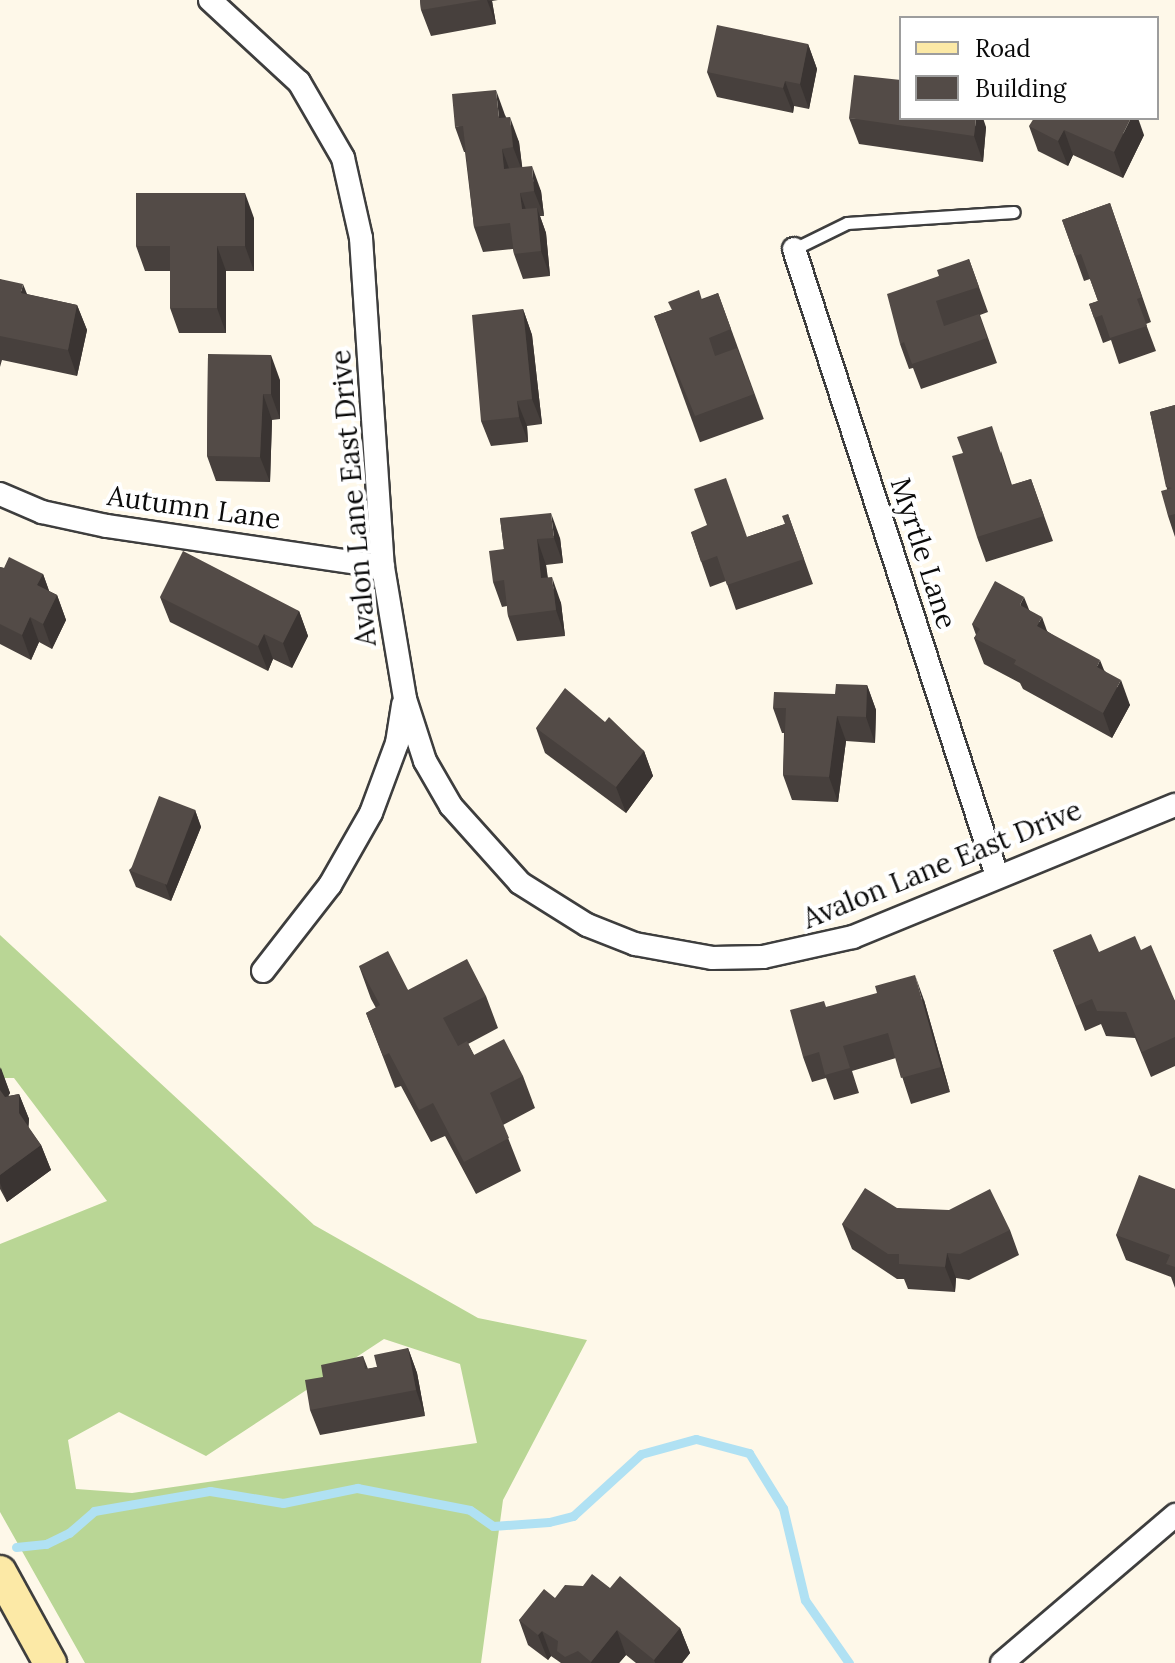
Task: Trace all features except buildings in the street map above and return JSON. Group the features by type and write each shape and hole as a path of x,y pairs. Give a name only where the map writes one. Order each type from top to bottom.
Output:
{"main road":[{"path":"0,1572 50,1663"}],"street":[{"name":"Avalon Lane East Drive","path":"210,0 299,82 332,132 351,182 364,269 383,567 405,699 437,784 493,857 553,906 635,944 712,958 791,954 853,937 1175,805"},
{"name":"Myrtle Lane","path":"794,249 997,876"},
{"name":"Autumn Lane","path":"0,494 42,512 120,528 383,567"},
{"path":"263,971 330,885 371,813 397,743 405,699"},
{"path":"1002,1663 1175,1515"}],"lane":[{"path":"794,249 847,223 1014,212"}],"green space":[{"path":"0,935 314,1225 478,1318 587,1340 503,1500 481,1663 85,1663 0,1512 0,1244 107,1201 14,1078 0,1078","holes":["384,1339 460,1364 477,1443 132,1493 76,1489 68,1440 119,1412 206,1456"]}],"waterway":[{"path":"16,1547 46,1544 69,1533 94,1511 210,1491 283,1503 357,1488 470,1510 493,1526 549,1522 573,1516 641,1454 696,1439 749,1453 783,1508 805,1600 849,1663"}]}
